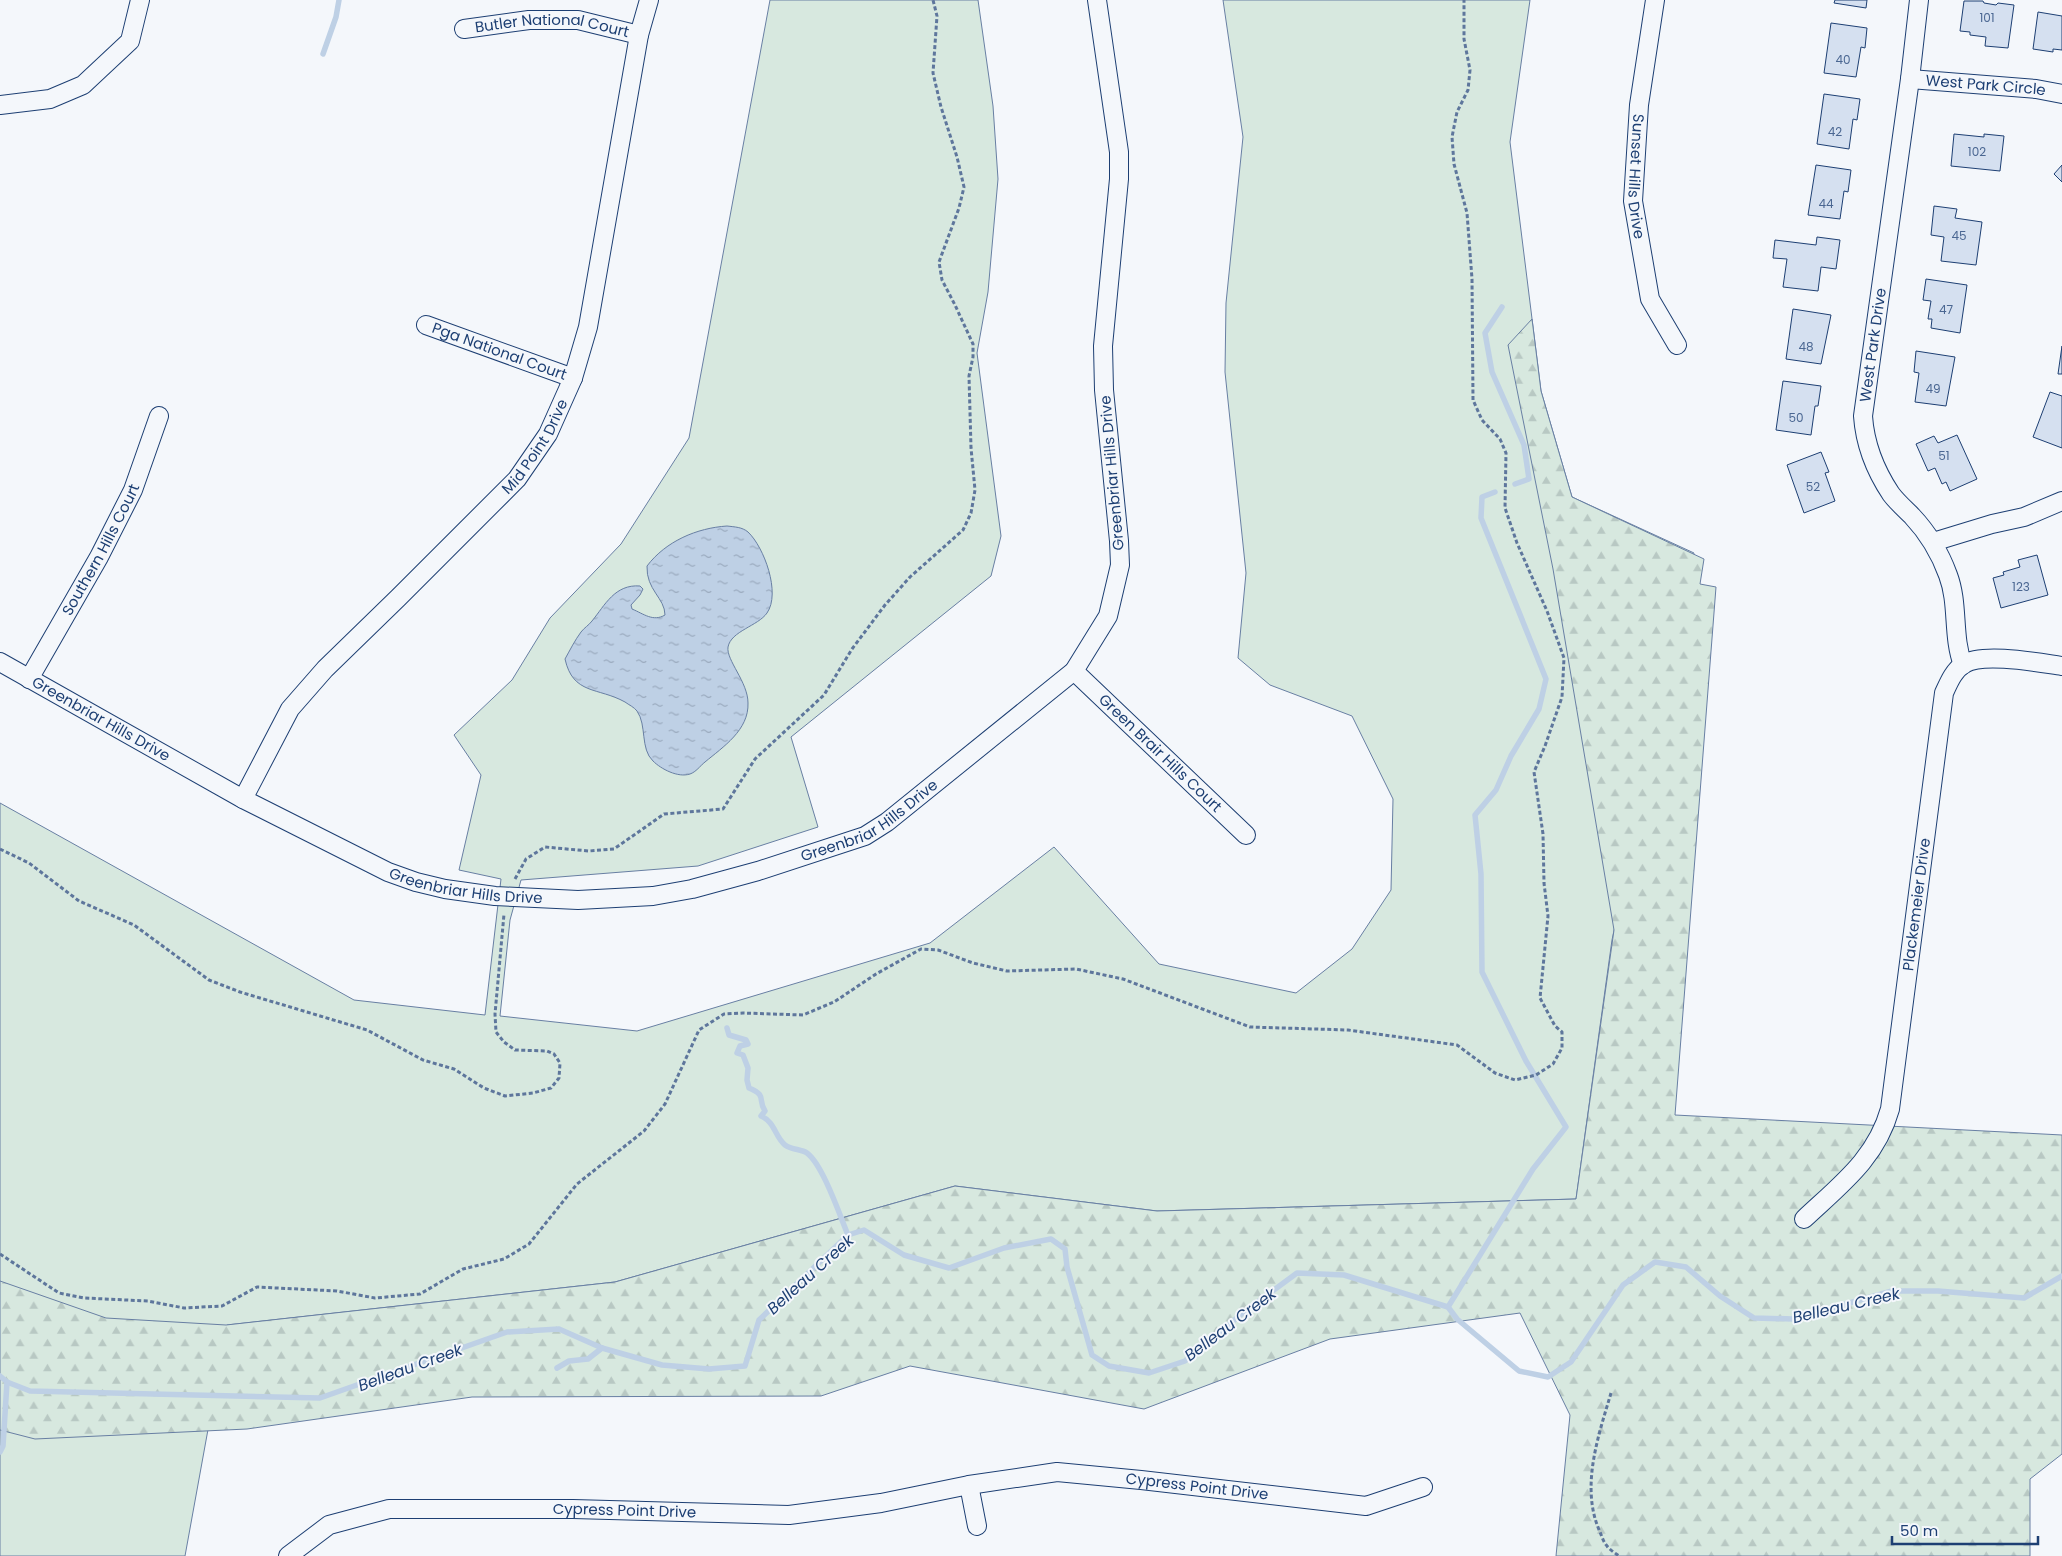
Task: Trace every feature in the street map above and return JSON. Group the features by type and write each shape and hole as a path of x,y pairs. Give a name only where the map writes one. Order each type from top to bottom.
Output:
{"street":[{"path":"0,105 50,99 83,85 108,64 130,40 140,0"},
{"name":"Mid Point Drive","path":"243,799 290,709 324,669 517,479 548,434 573,378 588,327 639,35 648,0"},
{"name":"Greenbriar Hills Drive","path":"0,662 243,799 398,875 445,889 510,896 578,900 653,896 692,889 758,871 865,836 893,817 1074,671 1108,616 1120,565 1103,368 1119,179 1119,152 1097,0"},
{"name":"Sunset Hills Drive","path":"1655,0 1639,105 1633,201 1650,299 1677,345"},
{"name":"West Park Drive","path":"1918,0 1910,79 1863,416 1864,435 1871,457 1884,482 1892,495 1913,516 1933,542 1948,576 1952,592 1957,650 1963,665"},
{"name":"Butler National Court","path":"464,29 529,20 578,20 639,35"},
{"name":"West Park Circle","path":"1910,79 2036,89 2062,94"},
{"name":"Pga National Court","path":"426,325 573,378"},
{"name":"Southern Hills Court","path":"29,679 99,557 133,490 159,416"},
{"path":"1933,542 1992,524 2024,517 2062,501"},
{"path":"1963,665 1984,659 2016,660 2062,666"},
{"name":"Plackemeier Drive","path":"1804,1220 1868,1156 1885,1125 1890,1109 1944,693 1953,676 1963,665"},
{"name":"Green Brair Hills Court","path":"1074,671 1246,835"},
{"name":"Cypress Point Drive","path":"288,1556 329,1525 389,1509 573,1509 789,1515 881,1503 969,1485 1057,1472 1366,1506 1423,1487"},
{"path":"969,1485 977,1526"}],"path":[{"path":"0,849 29,863 79,901 134,925 209,980 240,992 367,1030 423,1060 454,1069 484,1088 505,1096 533,1093 551,1088 559,1078 560,1063 554,1054 547,1051 515,1050 504,1042 496,1032 495,1014 504,913 517,874 526,859 546,847 589,851 614,849 664,814 723,809 755,759 824,695 852,649 885,605 910,577 963,530 972,513 974,490 969,376 973,357 973,344 942,280 939,262 959,208 964,186 941,107 934,73 937,16 933,0"},
{"path":"0,1254 59,1294 84,1298 148,1301 184,1308 222,1306 257,1287 337,1290 375,1298 420,1294 463,1269 504,1259 529,1244 577,1184 644,1131 665,1104 699,1030 724,1014 743,1012 803,1015 834,1002 876,974 921,949 938,950 973,963 1007,971 1076,969 1123,979 1250,1027 1348,1030 1457,1045 1495,1073 1515,1080 1536,1075 1553,1064 1562,1048 1562,1032 1555,1026 1540,998 1548,916 1544,883 1543,834 1534,772 1562,697 1564,658 1547,611 1517,543 1505,508 1506,453 1500,440 1482,420 1473,400 1472,279 1467,213 1454,164 1452,137 1457,112 1468,90 1470,70 1464,39 1464,0"},
{"path":"1611,1393 1595,1447 1592,1491 1595,1522 1606,1545 1619,1556"}],"green space":[{"path":"770,0 978,0 993,106 998,179 988,292 977,353 1001,536 991,576 791,737 818,827 698,866 521,880 510,920 500,1016 637,1031 930,943 1054,847 1159,964 1296,993 1352,949 1391,890 1393,799 1352,716 1270,685 1238,658 1246,573 1225,372 1226,303 1243,137 1223,0 1530,0 1510,142 1541,391 1572,497 1694,553 1612,940 1576,1199 1157,1211 955,1186 615,1282 227,1325 185,1556 0,1556 0,803 354,1000 485,1015 501,879 459,870 481,775 454,735 512,680 550,618 621,544 689,438"},
{"path":"1532,319 1541,391 1572,497 1704,559 1700,584 1716,587 1675,1115 2062,1135 2062,1454 2030,1479 2030,1556 1556,1556 1570,1415 1520,1313 1330,1339 1144,1409 910,1366 821,1396 472,1397 247,1429 35,1439 0,1430 0,1281 106,1318 226,1325 615,1282 955,1186 1157,1211 1576,1199 1614,930 1553,569 1508,345"}],"water":[{"path":"727,526 746,530 760,548 769,571 772,594 771,604 763,618 734,637 728,647 730,658 745,687 747,695 747,713 740,730 727,744 696,770 690,774 680,775 660,767 649,756 646,750 642,723 636,710 615,697 580,684 569,671 565,659 582,631 606,602 624,588 640,586 643,589 631,605 632,609 656,618 665,615 662,604 649,581 647,566 663,549 683,537 716,527"}],"building":[{"path":"1835,0 1867,0 1866,8 1834,3"},
{"path":"1964,1 1983,1 1984,3 1996,5 1998,3 2014,5 2008,48 1985,46 1986,37 1970,35 1970,32 1960,31"},
{"path":"2038,12 2062,16 2062,50 2053,49 2053,52 2033,49"},
{"path":"1831,23 1867,28 1865,48 1861,47 1856,77 1824,73"},
{"path":"1824,94 1860,99 1857,120 1853,119 1849,149 1817,144"},
{"path":"1954,134 1984,137 1984,134 2004,136 2000,171 1951,166"},
{"path":"1816,165 1851,170 1848,192 1844,191 1840,219 1808,215"},
{"path":"2062,165 2062,182 2054,174"},
{"path":"1934,206 1957,209 1955,218 1982,222 1976,265 1941,261 1944,237 1931,235"},
{"path":"1817,237 1840,240 1836,269 1821,267 1818,291 1783,287 1787,259 1773,258 1775,240 1816,245"},
{"path":"1926,279 1967,285 1960,333 1931,328 1932,319 1928,319 1931,301 1923,300"},
{"path":"1793,309 1831,315 1821,364 1786,359"},
{"path":"2062,346 2062,374 2058,374"},
{"path":"1916,351 1955,357 1946,406 1915,402 1919,373 1914,372"},
{"path":"1783,381 1821,386 1818,406 1815,406 1811,435 1776,430"},
{"path":"2050,392 2062,396 2062,448 2033,437"},
{"path":"1957,435 1977,479 1950,491 1946,482 1942,484 1935,468 1928,471 1916,444 1934,436 1938,443"},
{"path":"1821,452 1829,472 1825,473 1835,501 1804,513 1787,465"},
{"path":"2037,555 2048,595 2001,608 1993,578 2004,575 2003,572 2020,567 2018,560"}],"waterway":[{"path":"323,54 336,17 339,0"},
{"path":"1502,307 1485,333 1492,372 1524,445 1529,479 1515,484"},
{"path":"1448,1307 1533,1169 1566,1127 1526,1061 1482,972 1481,874 1475,815 1496,790 1511,756 1539,709 1546,679 1481,518 1482,497 1495,492"},
{"path":"727,1028 729,1035 746,1040 748,1044 740,1046 737,1053 743,1055 748,1068 747,1080 749,1088 760,1096 765,1111 761,1116 769,1122 785,1145 805,1152 813,1159 825,1179 848,1235"},
{"name":"Belleau Creek","path":"0,1376 7,1382 30,1391 320,1398 507,1332 559,1329 602,1348 662,1365 709,1369 745,1366 759,1320 848,1235 864,1230 904,1255 949,1268 1004,1248 1051,1239 1065,1249 1067,1267 1092,1355 1109,1366 1149,1373 1185,1361 1244,1312 1297,1273 1344,1275 1448,1307 1457,1319 1519,1371 1548,1377 1571,1362 1623,1285 1655,1262 1686,1267 1720,1296 1754,1318 1793,1319 1892,1291 1938,1291 2024,1298 2062,1276"},
{"path":"557,1368 569,1361 588,1359 602,1348"},
{"path":"0,1452 3,1446 7,1382"}]}
